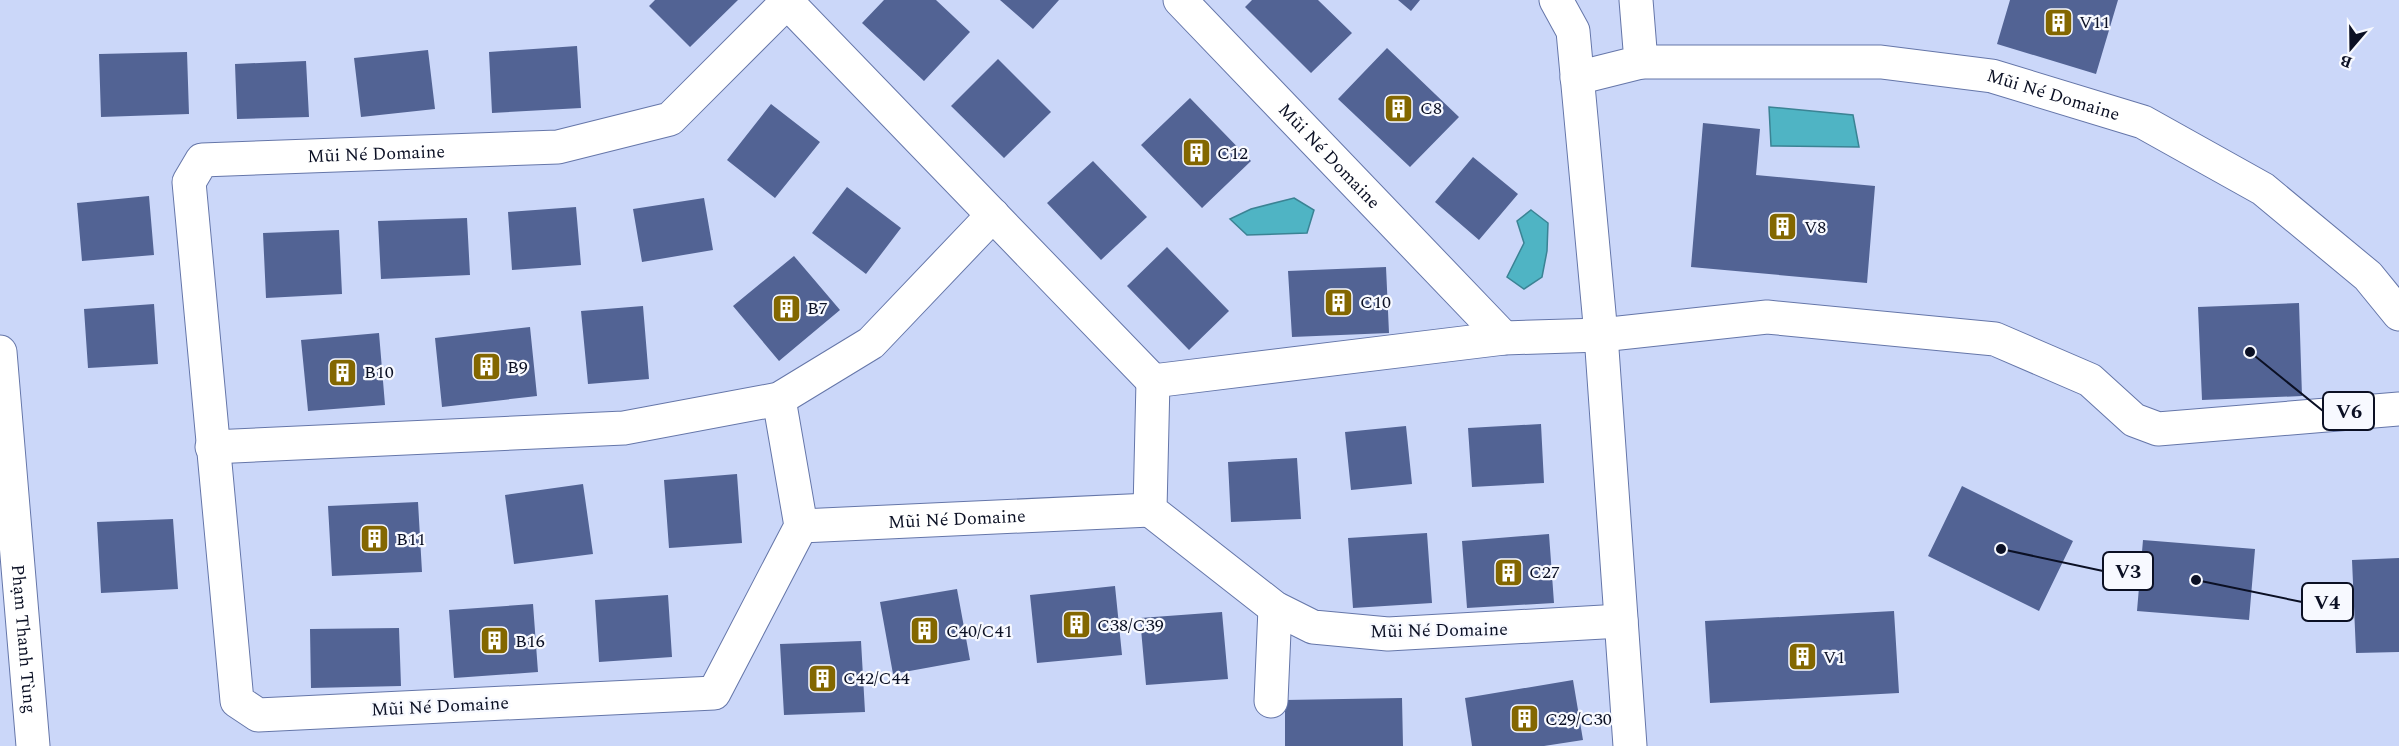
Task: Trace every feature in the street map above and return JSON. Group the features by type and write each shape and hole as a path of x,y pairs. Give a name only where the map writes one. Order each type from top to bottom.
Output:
{"street":[{"name":"Mũi Né Domaine","path":"1180,0 1504,338"},
{"path":"1556,0 1573,31 1601,335 1630,746"},
{"path":"1636,0 1641,62"},
{"name":"Mũi Né Domaine","path":"1153,381 788,1 670,119 558,147 202,160 189,182 237,701 258,715 714,693 801,526 1150,510 1275,608 1313,627 1388,634 1621,621"},
{"name":"Mũi Né Domaine","path":"1577,78 1641,62 1881,62 1992,76 2143,122 2263,189 2368,276 2399,314"},
{"path":"212,447 624,429 779,399 872,344 993,215"},
{"path":"1150,510 1153,381 1504,338 1601,335 1767,317 1995,339 2090,380 2134,420 2158,429 2399,409"},
{"name":"Phạm Thanh Tùng","path":"0,352 33,746"},
{"path":"779,399 801,526"},
{"path":"1271,701 1275,608"}],"shaded area":[{"path":"1769,107 1853,115 1859,147 1771,146"},
{"path":"1294,198 1314,210 1307,233 1247,235 1230,219 1251,209"},
{"path":"1531,210 1548,223 1547,251 1542,277 1524,289 1507,277 1524,243 1517,221"}],"building":[{"path":"655,0 738,0 690,47 649,6"},
{"path":"884,0 936,0 970,32 924,81 862,23"},
{"path":"1000,0 1059,0 1033,29"},
{"path":"1252,0 1318,0 1352,33 1311,73 1245,7"},
{"path":"1398,0 1420,0 1411,11"},
{"name":"V11","path":"2010,0 2118,0 2096,74 1997,44"},
{"path":"577,46 581,108 492,113 489,52"},
{"name":"C8","path":"1387,48 1459,117 1410,167 1338,99"},
{"path":"428,50 435,109 361,117 354,58"},
{"path":"187,52 189,114 101,117 99,54"},
{"path":"998,59 1051,112 1004,158 951,106"},
{"path":"306,61 309,117 237,119 235,64"},
{"name":"C12","path":"1190,98 1251,161 1202,208 1141,145"},
{"path":"771,104 820,142 775,198 727,160"},
{"name":"V8","path":"1703,123 1760,129 1756,175 1875,186 1867,283 1691,267"},
{"path":"1473,157 1518,194 1479,240 1435,202"},
{"path":"1093,161 1147,217 1101,260 1047,203"},
{"path":"847,187 901,228 866,274 812,233"},
{"path":"149,196 154,255 82,261 77,203"},
{"path":"704,198 713,250 642,262 633,209"},
{"path":"576,207 581,265 512,270 508,212"},
{"path":"467,218 470,275 381,279 378,221"},
{"path":"339,230 342,294 266,298 263,233"},
{"path":"1167,247 1229,311 1189,350 1127,286"},
{"name":"B7","path":"794,256 840,310 779,361 733,306"},
{"name":"C10","path":"1386,267 1389,333 1292,337 1288,271"},
{"path":"2299,303 2302,396 2202,400 2198,307"},
{"path":"154,304 158,364 88,368 84,309"},
{"path":"643,306 649,379 588,384 581,311"},
{"name":"B9","path":"530,327 537,396 442,407 435,338"},
{"name":"B10","path":"379,333 385,405 308,411 301,340"},
{"path":"1541,424 1544,483 1472,487 1468,428"},
{"path":"1406,426 1412,484 1351,490 1345,432"},
{"path":"1297,458 1301,519 1231,522 1228,462"},
{"path":"737,474 742,543 669,548 664,480"},
{"path":"583,484 593,554 514,564 505,495"},
{"path":"1962,486 2073,541 2039,611 1928,556"},
{"name":"B11","path":"418,502 422,572 332,576 328,506"},
{"path":"173,519 178,589 101,593 97,522"},
{"path":"1427,533 1432,603 1353,608 1348,538"},
{"name":"C27","path":"1549,534 1554,603 1467,608 1462,541"},
{"path":"2143,540 2255,549 2249,620 2137,611"},
{"path":"2399,558 2399,652 2356,653 2352,560"},
{"name":"C38/C39","path":"1115,586 1122,655 1037,663 1030,595"},
{"name":"C40/C41","path":"957,589 970,660 893,674 880,602"},
{"path":"668,595 672,657 599,662 595,600"},
{"name":"B16","path":"533,604 538,672 454,678 449,610"},
{"name":"V1","path":"1894,611 1899,693 1710,703 1705,621"},
{"path":"1222,612 1228,679 1146,685 1140,618"},
{"path":"399,628 401,686 311,688 310,629"},
{"name":"C42/C44","path":"861,641 865,712 784,715 780,644"},
{"name":"C29/C30","path":"1573,680 1583,740 1544,746 1472,746 1465,698"},
{"path":"1402,698 1403,746 1285,746 1285,700"}],"place":[{"name":"V11","path":"2058,22"},
{"name":"C8","path":"1399,108"},
{"name":"C12","path":"1196,153"},
{"name":"V8","path":"1783,227"},
{"name":"C10","path":"1339,302"},
{"name":"B7","path":"786,308"},
{"name":"V6","path":"2250,352"},
{"name":"B9","path":"486,367"},
{"name":"B10","path":"343,372"},
{"name":"B11","path":"375,539"},
{"name":"V3","path":"2001,549"},
{"name":"C27","path":"1508,572"},
{"name":"V4","path":"2196,580"},
{"name":"C38/C39","path":"1076,625"},
{"name":"C40/C41","path":"925,631"},
{"name":"B16","path":"494,641"},
{"name":"V1","path":"1802,657"},
{"name":"C42/C44","path":"822,678"},
{"name":"C29/C30","path":"1524,719"}]}
